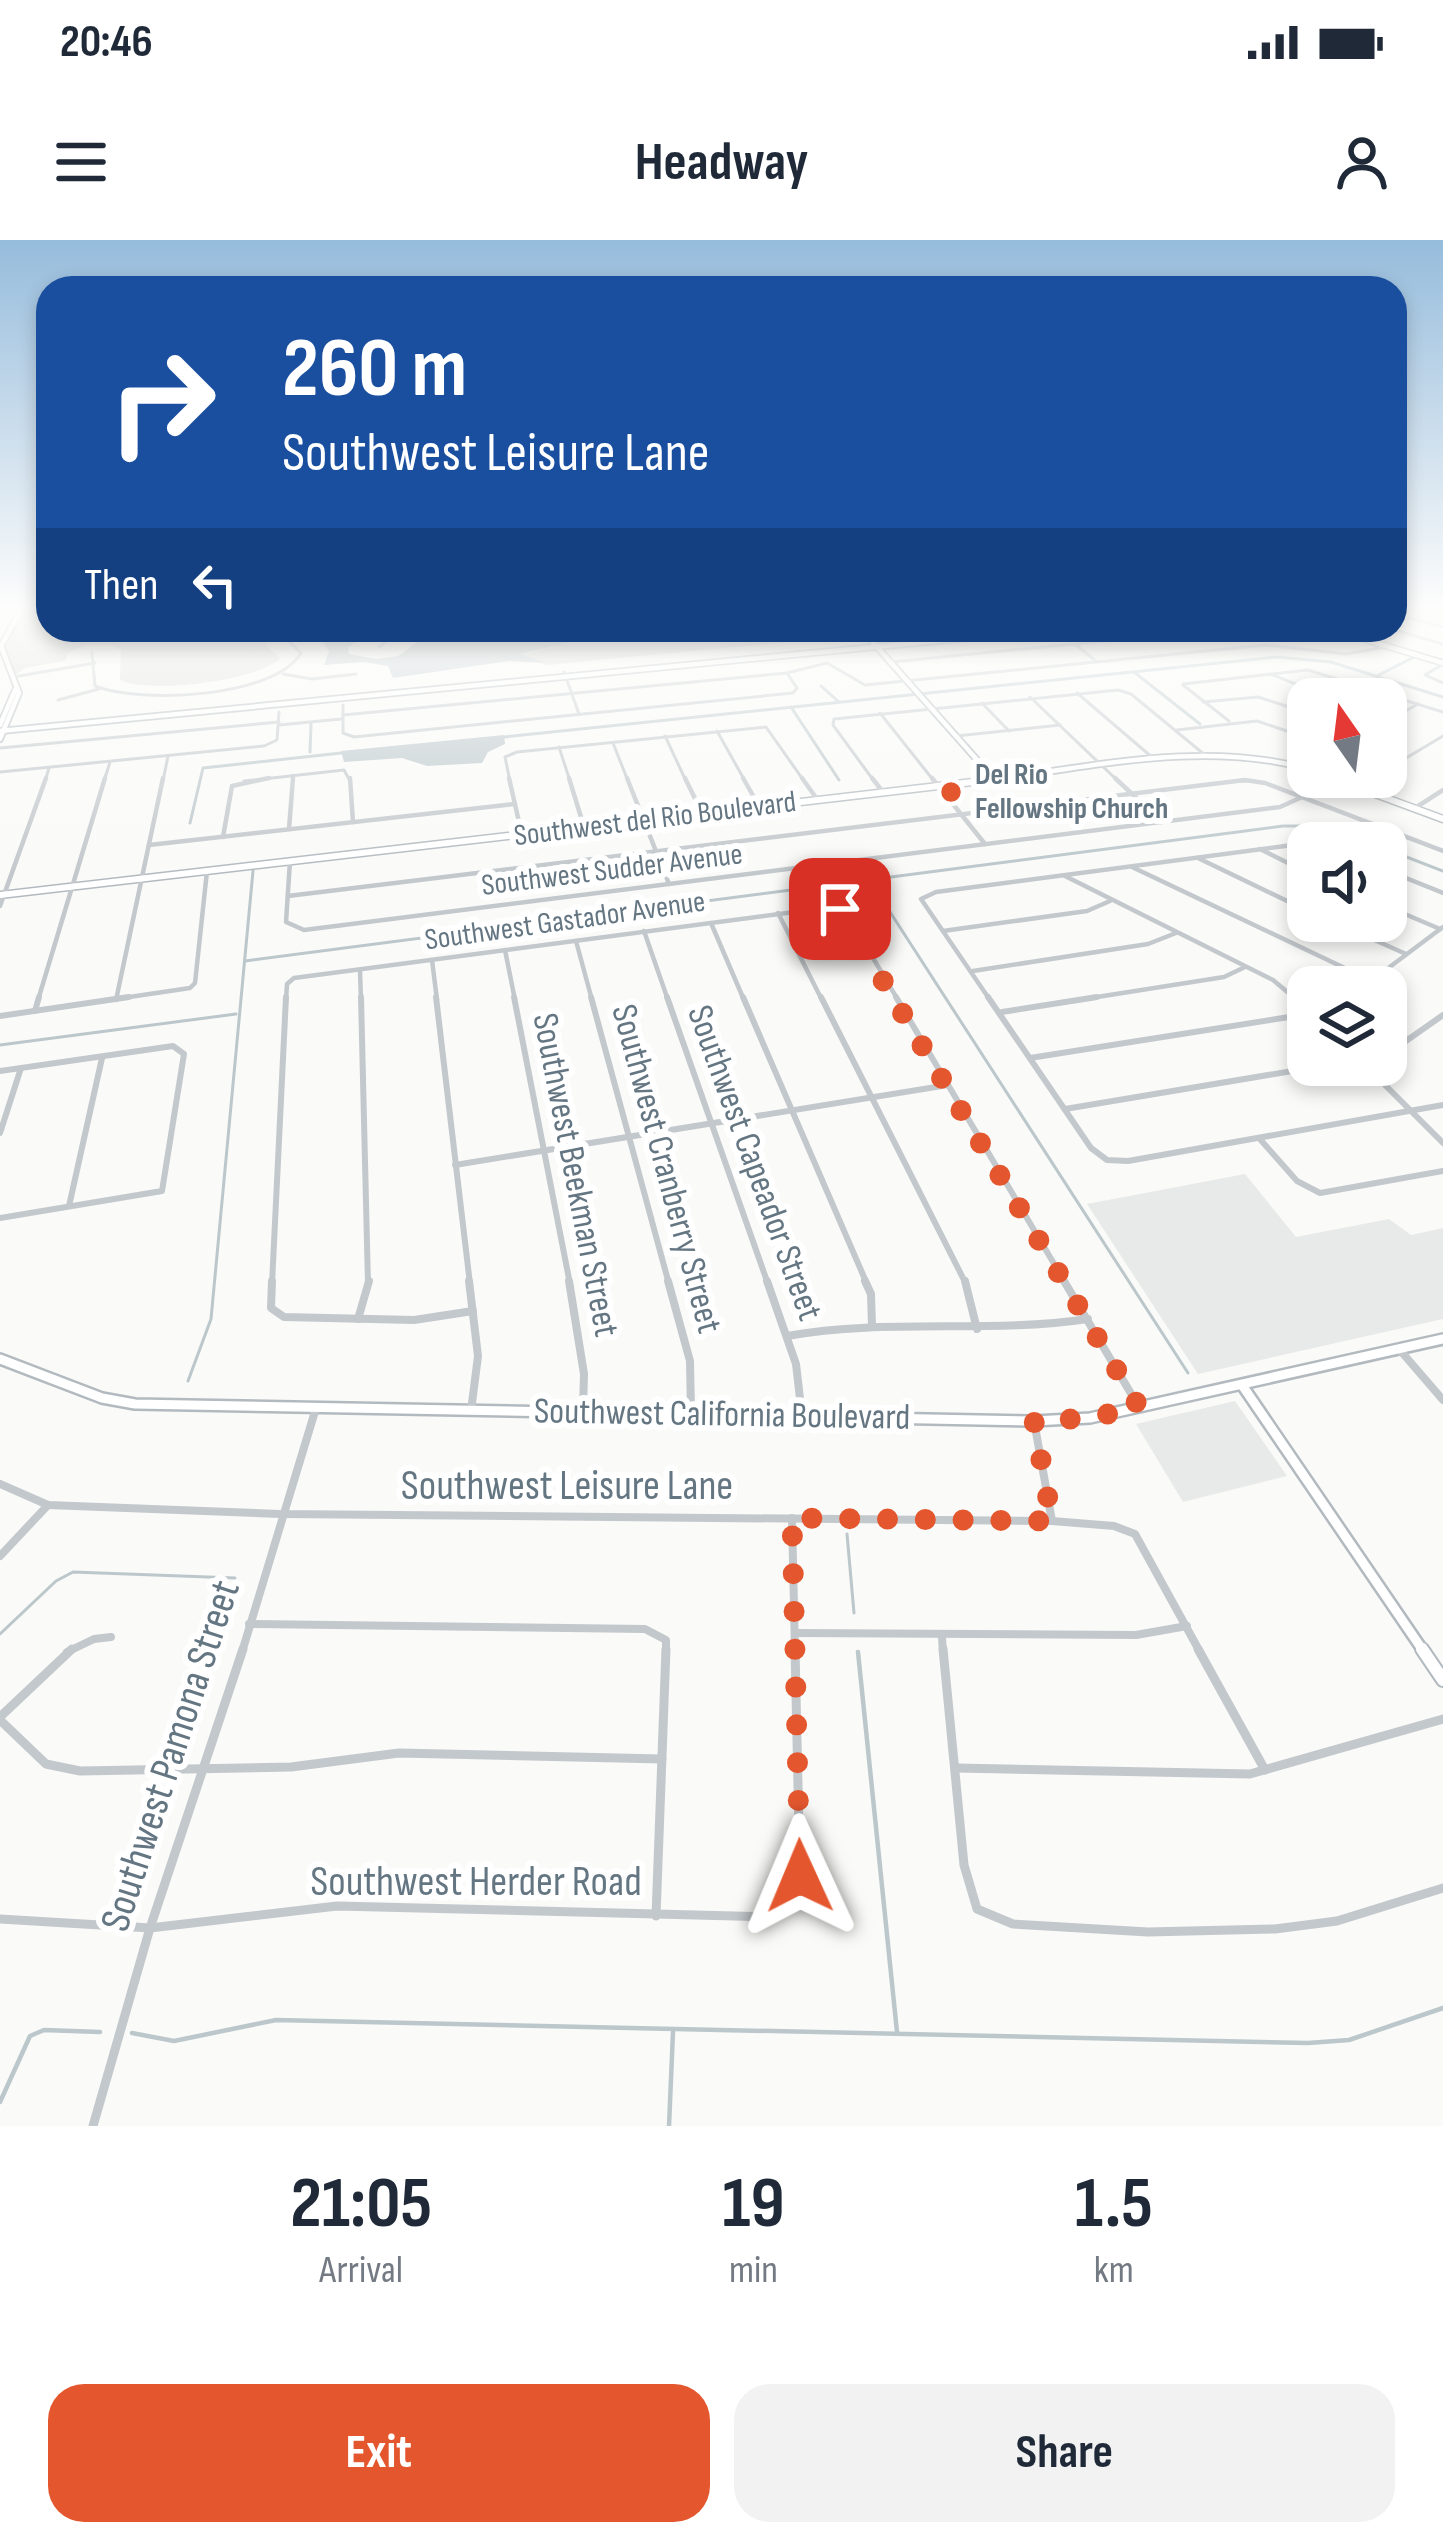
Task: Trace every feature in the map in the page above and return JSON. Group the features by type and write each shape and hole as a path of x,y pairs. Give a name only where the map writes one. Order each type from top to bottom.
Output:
{"street":[{"path":"13,698 2,729 319,698"},
{"path":"58,700 65,698"},
{"path":"0,748 532,698"},
{"path":"573,698 579,714"},
{"path":"343,705 343,734 348,736 731,698"},
{"path":"921,698 994,779"},
{"path":"883,792 833,720 1030,698"},
{"path":"1030,698 1162,821"},
{"path":"1084,698 1155,760"},
{"path":"1132,698 1205,755"},
{"path":"1199,698 1232,724"},
{"path":"1204,702 1258,698"},
{"path":"1258,698 1287,707"},
{"path":"1399,698 1443,712"},
{"path":"981,703 1009,730"},
{"path":"1407,710 1418,704"},
{"path":"0,772 274,743 279,712"},
{"path":"880,713 986,844"},
{"path":"1176,730 1264,722 1287,730"},
{"path":"956,736 1060,725"},
{"path":"522,835 505,757 559,747 766,727 818,800"},
{"path":"717,730 759,806"},
{"path":"665,736 702,813"},
{"path":"1407,757 1443,736"},
{"path":"613,742 669,884"},
{"path":"559,747 584,826"},
{"name":"Southwest del Rio Boulevard","path":"2,895 1155,760 1250,754 1287,762"},
{"path":"116,1000 168,756"},
{"path":"35,1011 110,761"},
{"path":"0,906 49,767"},
{"path":"224,837 232,786 293,775 350,773 353,822"},
{"path":"289,829 293,775"},
{"path":"290,861 288,896 1253,780 1287,792"},
{"path":"1414,808 1443,790"},
{"name":"Southwest Sudder Avenue","path":"288,896 286,922 304,930 1280,807 1299,798"},
{"path":"1304,798 1443,851"},
{"path":"1387,798 1443,819"},
{"path":"149,845 514,804"},
{"path":"1287,846 929,893 921,901 1097,1154 1112,1161 1443,1105"},
{"path":"1260,849 1287,862"},
{"path":"1197,858 1287,900"},
{"path":"1132,866 1341,966"},
{"path":"0,1016 190,988 195,983 207,871"},
{"path":"1065,875 1287,990"},
{"path":"1407,878 1443,893"},
{"path":"942,931 1087,911 1110,901"},
{"name":"Southwest Gastador Avenue","path":"358,1319 284,1317 271,1308 287,984 294,978 778,913 840,909 948,1085"},
{"path":"778,913 969,1289 977,1329"},
{"path":"1407,914 1442,928"},
{"path":"711,922 871,1294 872,1327"},
{"path":"1391,966 1442,928"},
{"name":"Southwest Capeador Street","path":"644,931 800,1374 802,1416"},
{"path":"971,971 1148,944 1176,933"},
{"name":"Southwest Cranberry Street","path":"575,940 692,1370 691,1414"},
{"path":"1379,942 1406,954"},
{"name":"Southwest Beekman Street","path":"505,950 578,1322 583,1410"},
{"path":"432,960 478,1367 471,1411"},
{"path":"1000,1012 1224,977 1245,967"},
{"path":"360,969 370,1276 358,1319 424,1320 473,1311"},
{"path":"1030,1058 1287,1015"},
{"path":"1407,1044 1443,1015"},
{"path":"0,1071 173,1046 184,1054 162,1191 0,1218"},
{"path":"69,1207 103,1057"},
{"path":"0,1132 21,1068"},
{"path":"1065,1109 1287,1072"},
{"path":"455,1165 948,1085 1139,1407"},
{"path":"1386,1086 1443,1143"},
{"path":"1259,1138 1297,1181 1320,1193 1443,1171"},
{"path":"787,1336 832,1327 1035,1330 1088,1319"},
{"name":"Southwest California Boulevard","path":"0,1359 118,1402 1034,1421 1090,1418 1443,1339"},
{"path":"1399,1349 1443,1400"},
{"path":"1242,1384 1443,1680"},
{"name":"Southwest Pamona Street","path":"93,2126 150,1928 206,1770 280,1514 316,1408"},
{"path":"1034,1421 1052,1521"},
{"name":"Southwest Leisure Lane","path":"0,1484 48,1504 280,1514 1052,1521 1114,1526 1136,1534 1187,1626"},
{"path":"0,1556 48,1504"},
{"path":"792,1518 795,1633 1136,1635 1187,1626 1265,1770"},
{"path":"249,1624 645,1629 666,1640 656,1916"},
{"name":"Southwest Herder Road","path":"0,1919 150,1928 337,1906 737,1919 782,1915 798,1891 795,1633"},
{"path":"111,1637 94,1636 75,1644 0,1719 46,1764 80,1771 206,1770 291,1767 399,1753 662,1759"},
{"path":"942,1636 964,1865 977,1909 1013,1924 1148,1932 1275,1929 1337,1921 1443,1888"},
{"path":"956,1768 1237,1775 1443,1719"}],"shaded area":[{"path":"504,735 505,744 488,752 482,763 427,766 402,758 344,762 341,751"},
{"path":"1245,1174 1296,1237 1389,1219 1411,1235 1443,1228 1443,1319 1198,1374 1087,1204"},
{"path":"1235,1401 1287,1476 1183,1502 1136,1424"}],"waterway":[{"path":"835,698 839,702"},
{"path":"504,737 881,698"},
{"path":"1167,698 1200,724"},
{"path":"791,707 839,780"},
{"path":"310,752 311,724"},
{"path":"190,823 203,768 341,753"},
{"path":"245,961 1287,826"},
{"path":"1407,857 1443,871"},
{"path":"188,1381 211,1319 253,871"},
{"path":"870,881 1188,1373"},
{"path":"0,1045 236,1014"},
{"path":"847,1534 854,1613"},
{"path":"0,1634 56,1581 73,1572 235,1578"},
{"path":"858,1652 897,2032"},
{"path":"132,2033 174,2041 276,2020 1308,2043 1349,2040 1443,2008"},
{"path":"0,2102 30,2036 44,2030 100,2032"},
{"path":"669,2126 673,2032"}],"place":[{"name":"Del Rio Fellowship Church","path":"951,792"}],"route":[{"path":"800,1876 792,1518 1052,1521 1034,1421 1090,1418 1139,1407 840,909"}]}
